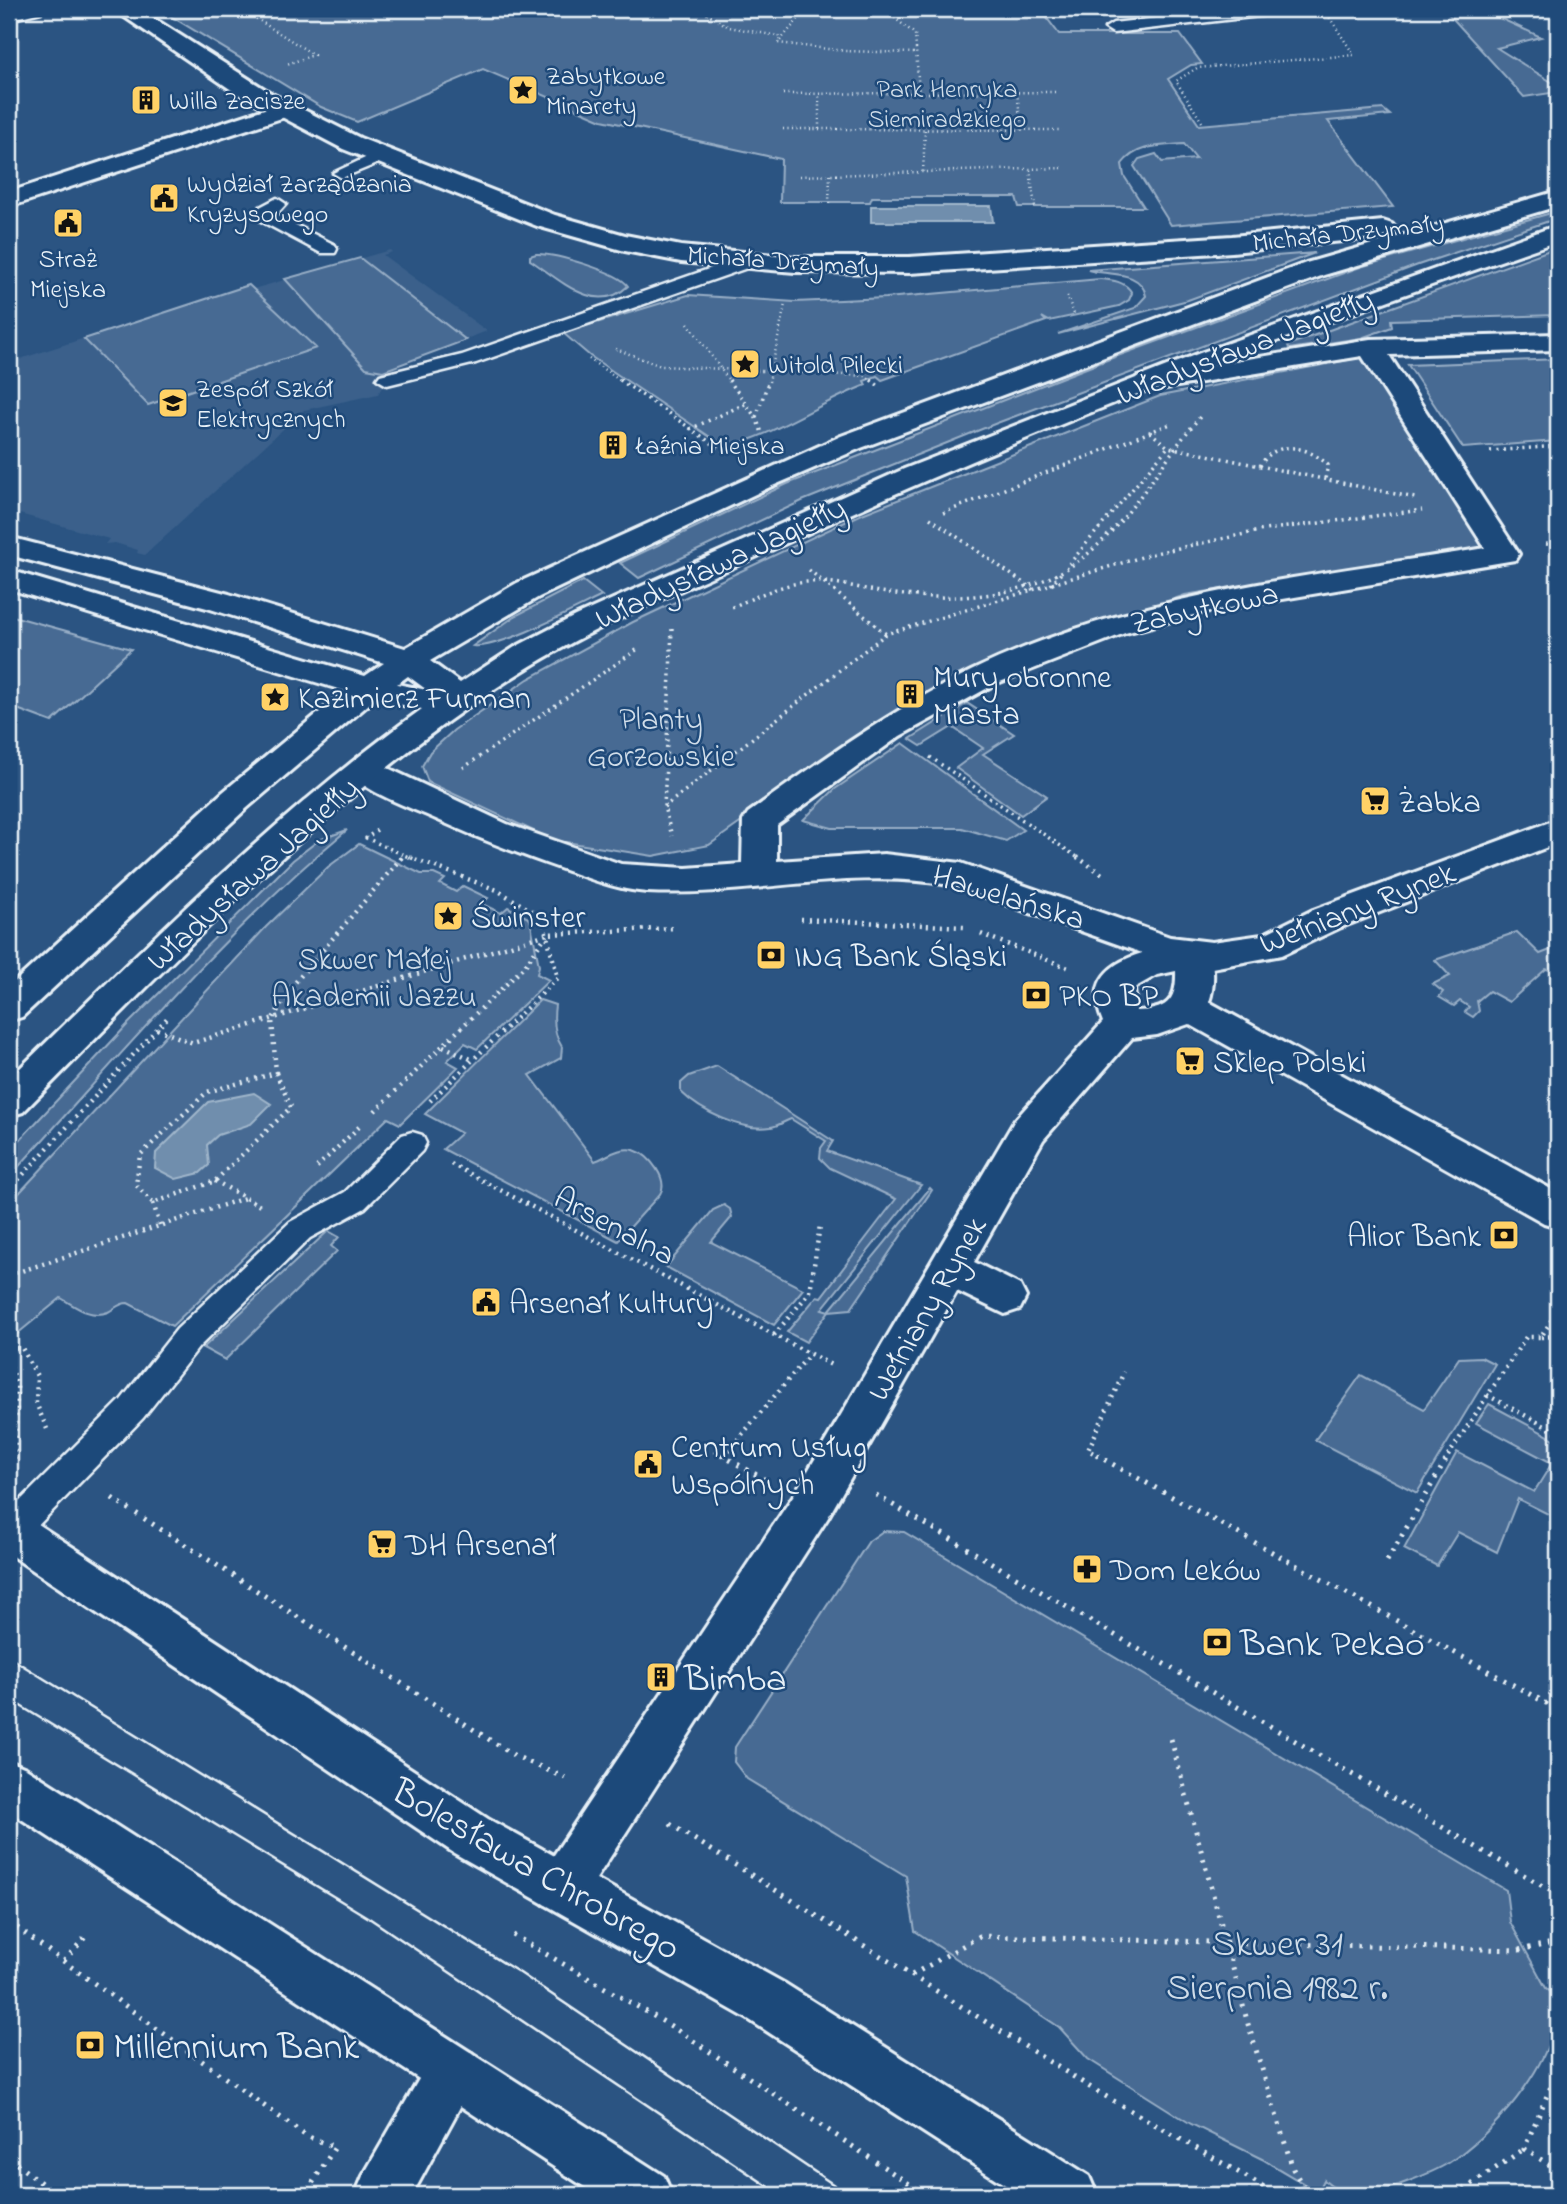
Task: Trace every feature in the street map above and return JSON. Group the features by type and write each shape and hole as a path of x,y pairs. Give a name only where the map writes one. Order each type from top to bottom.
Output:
{"main road":[{"name":"Michała Drzymały","path":"124,9 283,110 380,156 507,207 569,228 644,247 746,262 857,267 1237,244 1496,215"},
{"path":"9,200 283,110"},
{"name":"Władysława Jagiełły","path":"9,1008 235,800 369,688 408,660 488,611 557,576 824,453 1294,276 1558,198"},
{"name":"Władysława Jagiełły","path":"9,1102 195,920 365,771 455,701 551,642 852,500 1147,383 1445,271 1558,233"},
{"path":"1147,383 1370,347 1558,342"},
{"name":"Zabytkowa","path":"759,873 760,821 888,729 984,677 1114,626 1204,603 1504,554 1370,347"},
{"path":"9,546 218,601 408,660 455,701"},
{"path":"9,579 369,688 455,701"},
{"name":"Hawelańska","path":"365,771 530,847 621,876 684,880 759,873 885,867 950,872 1157,946 1194,954"},
{"name":"Wełniany Rynek","path":"1115,987 1118,980 1134,969 1194,954 1229,953 1269,946 1326,919 1558,830"},
{"path":"1115,987 1112,995 1114,1009 1123,1024 1144,1025 1171,1019 1188,1007 1195,990 1194,954"},
{"path":"1188,1007 1454,1162 1558,1212"},
{"name":"Wełniany Rynek","path":"562,1887 832,1472 1029,1130 1123,1024"},
{"path":"949,1268 1005,1297"},
{"name":"Bolesława Chrobrego","path":"10,1529 471,1836 766,2001 1070,2195"},
{"path":"9,1784 645,2195"},
{"path":"382,2195 453,2072"}],"lane":[{"path":"9,15 36,9"},
{"path":"1113,28 1277,9"},
{"path":"342,173 380,156"},
{"path":"277,204 267,211 267,216 328,249"},
{"path":"402,380 746,262"},
{"path":"10,1529 132,1409 188,1338 300,1230 355,1200 404,1139"}],"path":[{"path":"241,9 314,55 281,66"},
{"path":"677,9 678,14"},
{"path":"699,9 729,27 783,37"},
{"path":"807,9 778,43 845,51 916,53"},
{"path":"883,9 915,34 919,93"},
{"path":"1202,122 1176,81 1197,68 1354,55 1324,9"},
{"path":"783,94 1055,92"},
{"path":"1017,93 1022,130"},
{"path":"819,94 820,129"},
{"path":"783,129 1062,130"},
{"path":"923,172 925,130"},
{"path":"800,176 1063,168"},
{"path":"1030,170 1035,207"},
{"path":"829,202 830,175"},
{"path":"756,418 772,372 786,296"},
{"path":"560,327 661,366 866,376 875,383"},
{"path":"582,355 733,457"},
{"path":"690,429 745,404"},
{"path":"784,580 722,609 799,583 824,582 915,597 956,597 992,594 1044,580 1084,557 1108,534 1204,412 1192,415"},
{"path":"918,523 1182,419"},
{"path":"760,429 763,435"},
{"path":"1150,432 1168,447 1427,501"},
{"path":"1441,457 1558,446"},
{"path":"1050,587 1168,447"},
{"path":"1260,466 1267,453 1279,448 1301,449 1320,456 1328,464 1325,479"},
{"path":"930,518 1035,591"},
{"path":"797,575 821,564"},
{"path":"809,570 886,634"},
{"path":"157,1029 193,1043 547,933 706,927 684,880 664,807 672,628 661,634"},
{"path":"454,775 640,648"},
{"path":"888,729 1114,883"},
{"path":"381,827 366,838 524,904 544,918 558,978 473,1060 404,1139"},
{"path":"153,1203 215,1181 291,1107 276,1073 272,1020 293,985 404,855"},
{"path":"789,920 963,926 1115,987"},
{"path":"309,1175 524,967 547,933"},
{"path":"9,1190 173,1011"},
{"path":"443,1045 473,1060"},
{"path":"160,1225 153,1203 136,1185 140,1155 207,1092 276,1073"},
{"name":"Arsenalna","path":"404,1139 879,1390"},
{"path":"215,1181 271,1212"},
{"path":"9,1275 245,1198"},
{"path":"774,1335 810,1292 820,1225"},
{"path":"1558,1287 1555,1291 1558,1303"},
{"path":"1541,1337 1558,1310"},
{"path":"1387,1561 1487,1395 1526,1337 1558,1336"},
{"path":"9,1348 22,1348 37,1376 36,1404 54,1444 95,1487 515,1756 620,1800 679,1829 1093,2089 1278,2195"},
{"path":"724,1456 810,1354"},
{"path":"9,1360 17,1427 10,1529"},
{"path":"1124,1372 1088,1450 1546,1703 1558,1681"},
{"path":"1487,1395 1558,1433"},
{"path":"715,1451 757,1475"},
{"path":"832,1472 1558,1895"},
{"path":"1171,1739 1226,1942 1293,2169 1308,2195"},
{"path":"9,1922 306,2136 335,2147 305,2195"},
{"path":"64,1961 88,1934"},
{"path":"513,1935 671,2026 926,2195"},
{"path":"912,1975 980,1937 1519,1950 1558,1942"},
{"path":"1456,2195 1524,2149 1558,2070"},
{"path":"1524,2149 1558,2170"},
{"path":"9,2158 54,2193 52,2195"}],"shaded area":[{"path":"871,206 991,206 993,222 871,222"},
{"name":"Zespół Szkół Elektrycznych","path":"390,250 392,252 383,255 487,331 384,371 387,379 378,394 304,410 145,555 115,543 105,544 109,539 9,511 9,366 23,358 249,285 253,289"},
{"path":"254,1093 271,1104 251,1124 218,1135 207,1145 209,1165 200,1173 176,1179 155,1168 156,1153 208,1102"}],"green space":[{"name":"Park Henryka Siemiradzkiego","path":"159,9 1040,9 1059,34 1180,34 1202,64 1191,65 1168,79 1199,125 1383,109 1390,115 1328,121 1393,207 1171,225 1134,166 1139,159 1156,154 1162,162 1196,159 1184,144 1142,149 1122,164 1124,176 1144,207 1019,207 1016,197 872,197 870,202 780,202 781,159 602,120 483,69 357,122 321,107"},
{"path":"1444,9 1480,9 1541,37 1497,48 1558,86 1558,92 1524,97"},
{"path":"1558,211 1558,218 1418,265 997,423 802,501 639,578 620,563 787,484 1112,358 1360,267"},
{"path":"1558,247 1558,315 1391,320 1392,327 1361,338 1289,349 1288,345"},
{"path":"1315,253 1188,300 1058,334 1135,308 1146,296 1143,287 1130,277 1088,270"},
{"path":"536,254 585,264 612,275 628,286 616,295 603,298 590,296 565,284 530,260 530,256"},
{"path":"360,258 466,340 383,371 366,368 285,279"},
{"path":"1100,279 1126,286 1132,293 1129,300 1119,306 1049,321 1042,317 1046,321 882,380 877,376 864,381 866,385 779,427 725,447 590,356 563,333 688,295 795,302 886,298"},
{"path":"249,285 316,348 148,405 84,339"},
{"name":"Planty Gorzowskie","path":"1364,357 1491,546 1185,595 1001,663 894,714 709,845 653,856 553,840 428,782 422,766 430,752 454,730 528,679 633,622 862,514 1160,396"},
{"path":"1558,359 1558,441 1463,448 1408,365"},
{"path":"583,581 602,596 500,642 473,646 515,616"},
{"path":"9,615 131,649 52,722 9,706"},
{"path":"967,703 1014,734 983,754 1047,796 1021,815 956,768 983,748 952,727 921,746 910,739"},
{"path":"903,743 1023,830 1006,841 962,828 832,828 803,820 835,789"},
{"path":"347,830 257,911 214,954 9,1177 9,1153 15,1145 128,1024 293,860 319,840"},
{"name":"Skwer Małej Akademii Jazzu","path":"359,844 421,874 434,874 445,879 440,884 456,892 463,886 488,898 482,904 501,913 508,907 530,919 539,966 537,974 549,980 477,1049 465,1043 447,1061 458,1067 400,1124 388,1118 172,1326 128,1303 108,1312 95,1314 83,1311 61,1298 11,1339 9,1204 266,927 328,867"},
{"path":"1517,932 1540,954 1558,947 1558,972 1546,969 1509,1002 1489,991 1477,1001 1479,1011 1473,1017 1465,1012 1469,1007 1460,1001 1454,1006 1439,997 1443,992 1433,984 1450,976 1435,960"},
{"path":"540,1000 555,1005 555,1027 562,1047 561,1058 530,1075 595,1161 619,1151 634,1150 652,1162 660,1175 660,1194 618,1241 443,1149 461,1133 425,1114"},
{"path":"717,1066 833,1141 827,1151 921,1185 822,1309 829,1311 806,1342 787,1332 817,1296 821,1297 896,1199 830,1168 820,1158 821,1148 826,1141 791,1119 776,1126 760,1128 735,1123 710,1113 681,1092 681,1083 689,1076"},
{"path":"930,1188 932,1190 851,1309 829,1311"},
{"path":"724,1205 730,1209 732,1217 711,1242 803,1289 774,1325 666,1267 713,1210"},
{"path":"328,1231 339,1237 331,1246 337,1251 225,1360 203,1348"},
{"path":"1481,1357 1495,1364 1417,1493 1315,1440 1361,1375 1424,1409 1459,1358"},
{"path":"1489,1404 1558,1441 1558,1519 1518,1499 1497,1552 1458,1532 1437,1566 1404,1549 1457,1452 1534,1492 1552,1463 1476,1423"},
{"name":"Skwer 31 Sierpnia 1982 r.","path":"883,1531 904,1532 1506,1890 1510,1922 1546,1988 1558,1998 1548,2045 1537,2067 1524,2089 1490,2129 1447,2164 1399,2185 1359,2194 1341,2191 1324,2180 1318,2192 1262,2159 1191,2124 1088,2059 1059,2027 915,1931 906,1876 747,1779 734,1762 735,1747 869,1541"}],"tram line":[{"path":"9,1657 520,1973 849,2195"},
{"path":"9,1699 369,1918 781,2195"}],"place":[{"name":"Zabytkowe Minarety","path":"523,90"},
{"name":"Willa Zacisze","path":"146,100"},
{"name":"Wydział Zarządzania Kryzysowego","path":"164,198"},
{"name":"Straż Miejska","path":"68,223"},
{"name":"Witold Pilecki","path":"745,364"},
{"name":"Zespół Szkół Elektrycznych","path":"173,403"},
{"name":"Łaźnia Miejska","path":"613,445"},
{"name":"Mury obronne Miasta","path":"910,694"},
{"name":"Kazimierz Furman","path":"275,697"},
{"name":"Żabka","path":"1375,801"},
{"name":"Świnster","path":"448,916"},
{"name":"ING Bank Śląski","path":"771,955"},
{"name":"PKO BP","path":"1036,995"},
{"name":"Sklep Polski","path":"1190,1061"},
{"name":"Alior Bank","path":"1504,1235"},
{"name":"Arsenał Kultury","path":"486,1302"},
{"name":"Centrum Usług Wspólnych","path":"648,1464"},
{"name":"DH Arsenał","path":"382,1544"},
{"name":"Dom Leków","path":"1087,1569"},
{"name":"Bank Pekao","path":"1217,1642"},
{"name":"Bimba","path":"661,1677"},
{"name":"Millennium Bank","path":"90,2045"}]}
